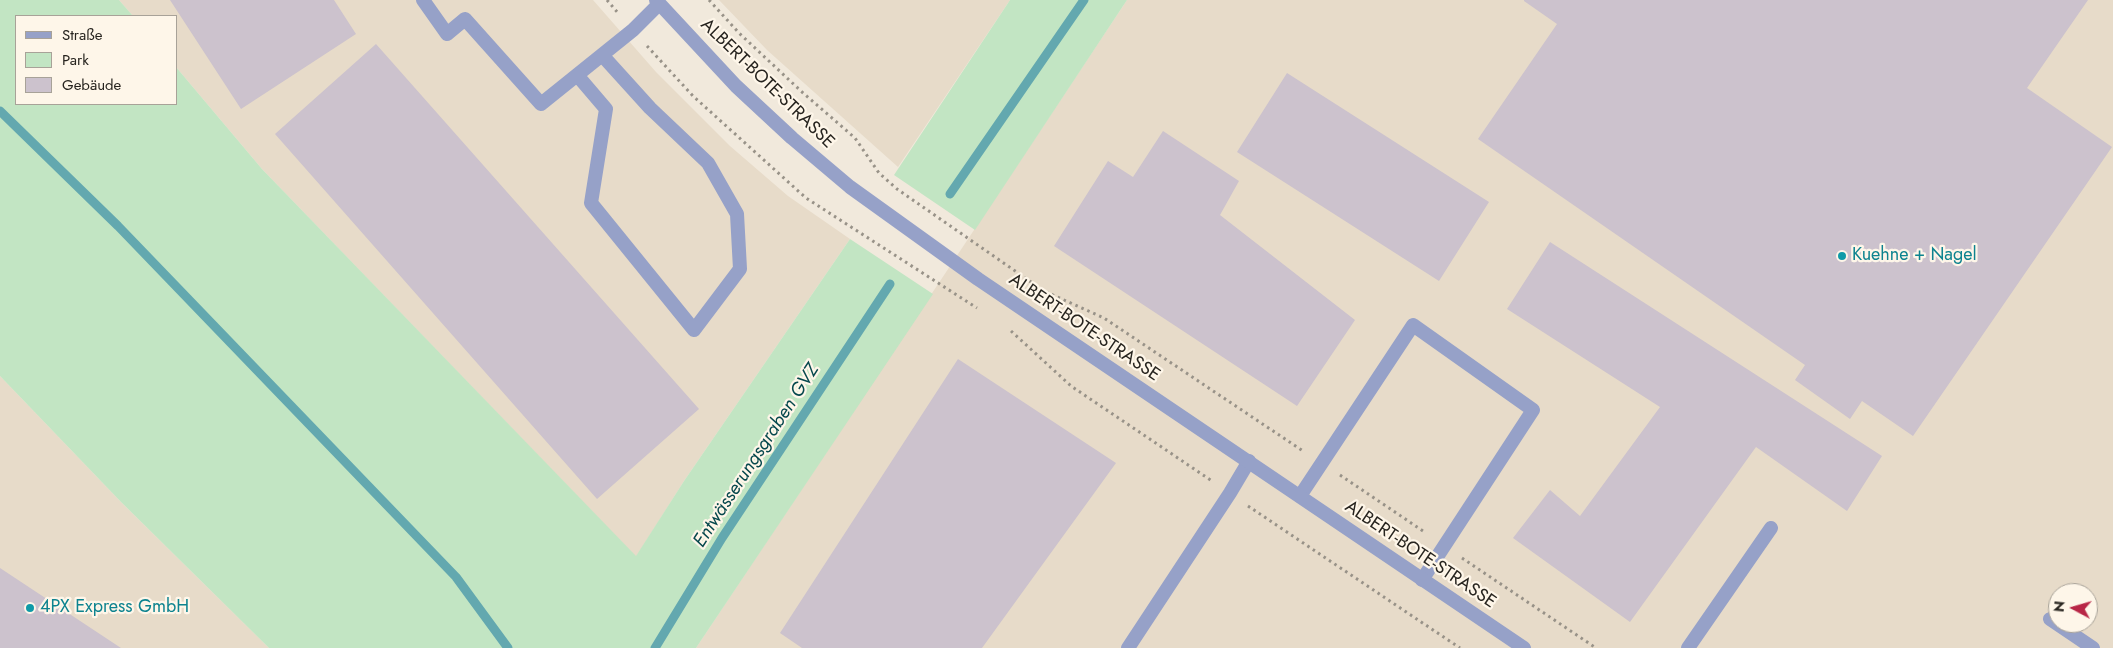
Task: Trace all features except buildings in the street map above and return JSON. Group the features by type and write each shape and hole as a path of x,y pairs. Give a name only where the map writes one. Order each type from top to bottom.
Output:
{"street":[{"path":"423,0 447,34 465,19 541,104 633,30 657,2"},
{"name":"ALBERT-BOTE-STRASSE","path":"657,2 736,86 792,138 850,187 978,279 1524,648"},
{"path":"576,75 606,109 591,203 694,330 740,269 737,214 708,163 650,108 602,55"},
{"path":"1300,496 1413,325 1533,410 1422,580"},
{"path":"1128,648 1249,461"},
{"path":"1688,648 1771,528"},
{"path":"2071,633 2093,648"}],"path":[{"path":"607,0 693,96 806,198 978,309"},
{"path":"709,0 739,33 855,138 879,173 897,189 1044,291 1104,318 1596,648"},
{"path":"1010,330 1071,386 1460,648"}],"shaded area":[{"path":"119,0 593,0 656,72 730,146 788,196 850,239 684,481 636,557 262,169 178,69 178,15 132,15"},
{"path":"719,0 1010,0 898,167 767,50"},
{"path":"1127,0 2113,0 2113,648 696,648"},
{"path":"0,376 121,502 269,648 0,648"}],"green space":[{"path":"0,0 119,0 132,15 15,15 15,105 178,105 178,69 262,169 636,556 684,481 850,239 933,294 696,648 269,648 121,502 0,376"},
{"path":"1010,0 1127,0 975,230 894,175"}],"waterway":[{"name":"Entwässerungsgraben GVZ","path":"950,194 1084,0"},
{"path":"0,111 118,226 456,577 508,648"},
{"name":"Entwässerungsgraben GVZ","path":"655,648 722,538 890,284"}],"place":[{"name":"Kuehne + Nagel","path":"1842,256"},
{"name":"4PX Express GmbH","path":"30,608"}]}
